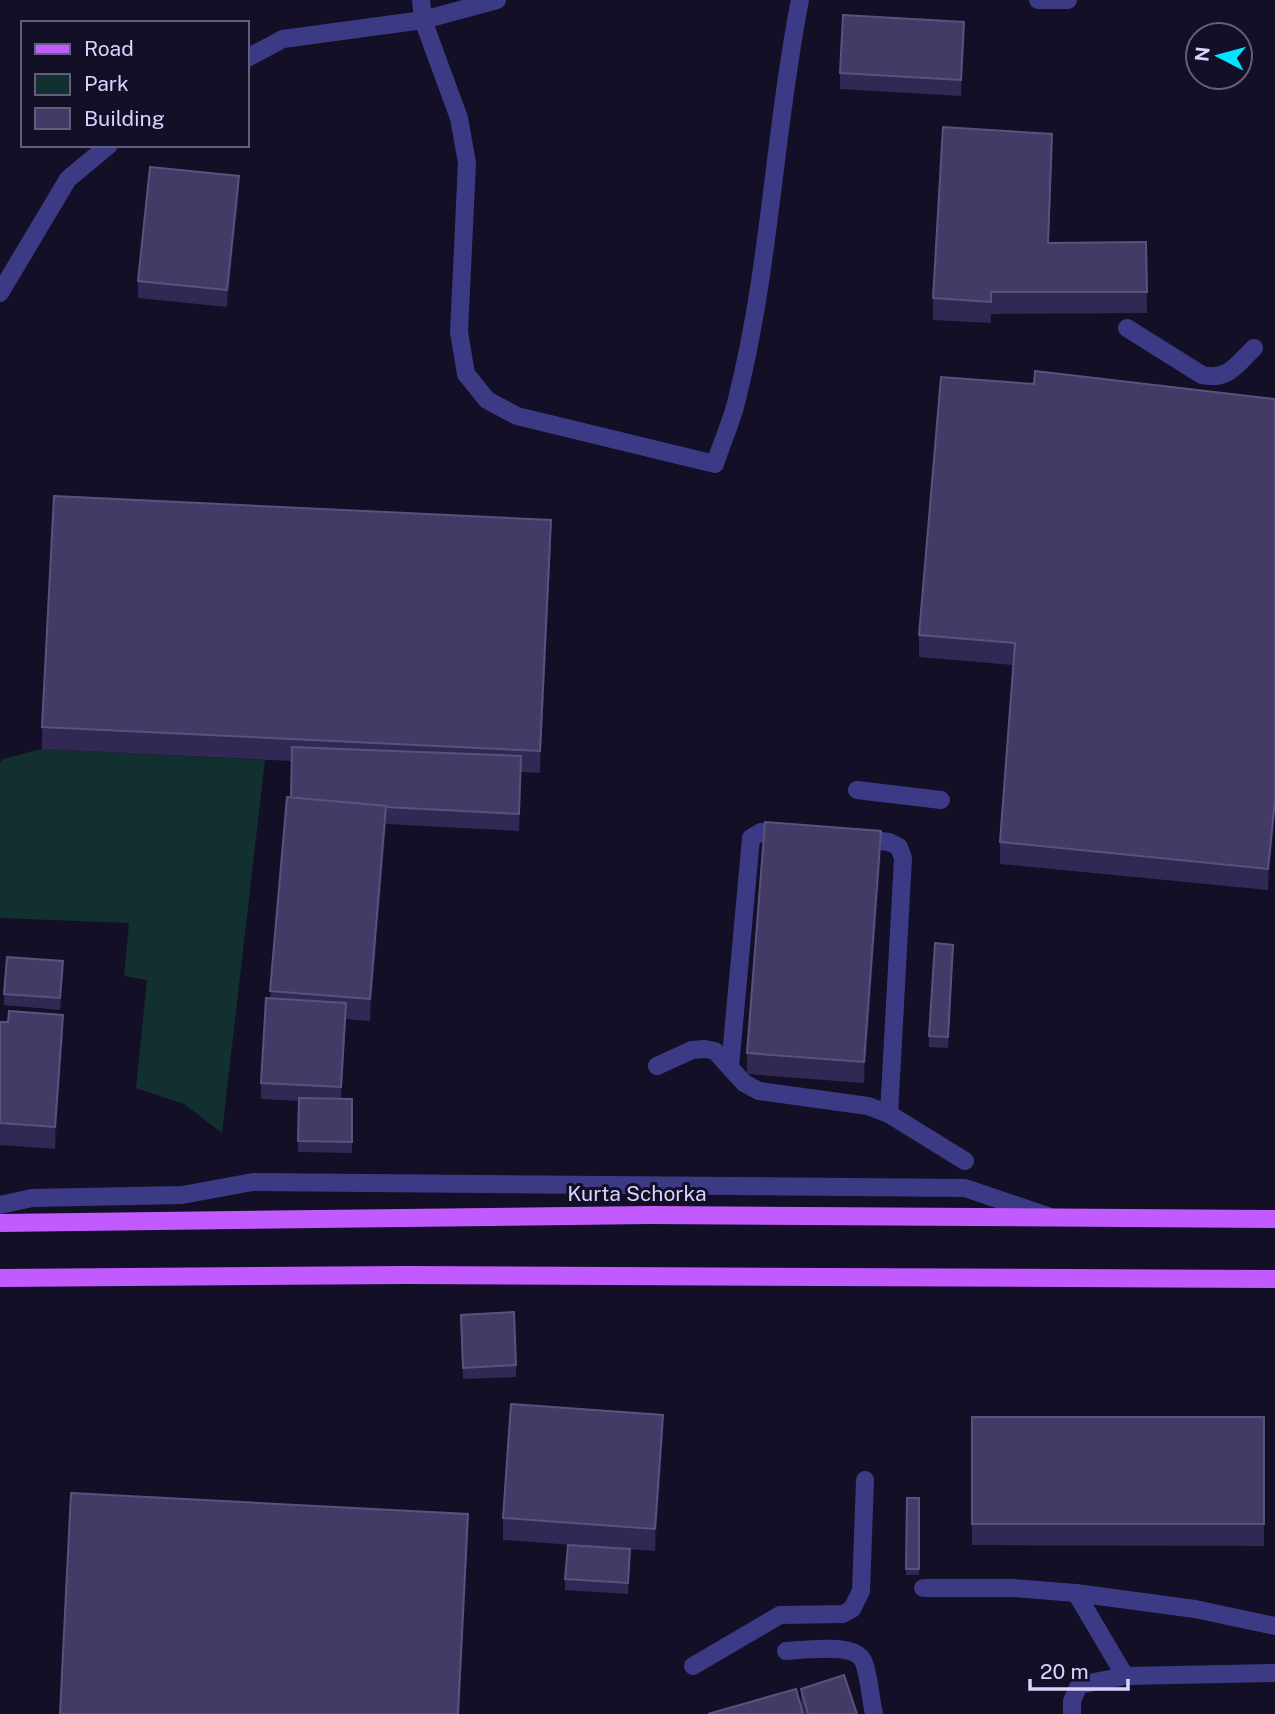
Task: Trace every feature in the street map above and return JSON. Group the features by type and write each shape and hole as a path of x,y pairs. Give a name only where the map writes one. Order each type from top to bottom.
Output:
{"main road":[{"name":"Kurta Schorka","path":"0,1223 650,1215 1275,1219"},
{"path":"0,1278 434,1275 1275,1279"}],"lane":[{"path":"421,0 424,19 460,118 467,163 459,332 466,374 488,400 517,416 715,464 737,401 756,309 790,49 800,0"},
{"path":"248,57 283,39 424,19 497,0"},
{"path":"1038,0 1068,0"},
{"path":"0,293 68,178 107,147"},
{"path":"1127,328 1202,375 1214,378 1225,375 1254,348"},
{"path":"857,790 941,800"},
{"path":"730,1066 751,838 761,832 799,834"},
{"path":"838,837 889,842 899,847 903,858 889,1114"},
{"path":"657,1066 692,1050 715,1051 744,1083 759,1091 851,1102 889,1114 965,1161"},
{"path":"0,1205 32,1198 182,1195 253,1182 965,1188 1052,1217"},
{"path":"693,1666 780,1615 843,1614 852,1609 861,1591 865,1480"},
{"path":"923,1588 1014,1588 1076,1593 1195,1609 1275,1626"},
{"path":"1076,1593 1125,1676"},
{"path":"786,1651 843,1649 855,1652 863,1659 874,1714"},
{"path":"1072,1714 1072,1701 1079,1685 1125,1676 1275,1673"}],"green space":[{"path":"42,749 265,760 222,1133 184,1104 136,1088 147,980 124,976 129,923 0,918 0,762"}],"building":[{"path":"843,15 964,22 961,80 840,73"},
{"path":"943,127 1052,134 1048,243 1146,242 1147,292 991,292 991,302 933,298"},
{"path":"150,167 239,176 227,290 138,281"},
{"path":"1035,371 1275,399 1275,800 1268,869 1000,842 1015,643 919,635 941,377 1034,384"},
{"path":"54,496 551,520 540,751 42,727"},
{"path":"292,747 521,756 519,814 386,807 291,798"},
{"path":"287,797 386,806 370,999 270,991"},
{"path":"765,822 881,831 864,1062 747,1053"},
{"path":"935,943 953,945 948,1037 929,1036"},
{"path":"7,957 63,961 60,998 4,994"},
{"path":"266,998 346,1003 341,1087 261,1083"},
{"path":"9,1011 63,1015 55,1127 0,1123 0,1022 8,1022"},
{"path":"299,1098 352,1099 352,1142 298,1141"},
{"path":"514,1312 516,1365 463,1368 461,1315"},
{"path":"511,1404 663,1415 655,1529 503,1518"},
{"path":"972,1417 1264,1417 1264,1524 972,1524"},
{"path":"71,1493 468,1514 458,1714 60,1714"},
{"path":"907,1498 919,1498 919,1569 906,1569"},
{"path":"568,1545 630,1549 628,1583 565,1579"},
{"path":"844,1675 857,1714 808,1714 801,1689"},
{"path":"796,1689 803,1714 708,1714"}]}
